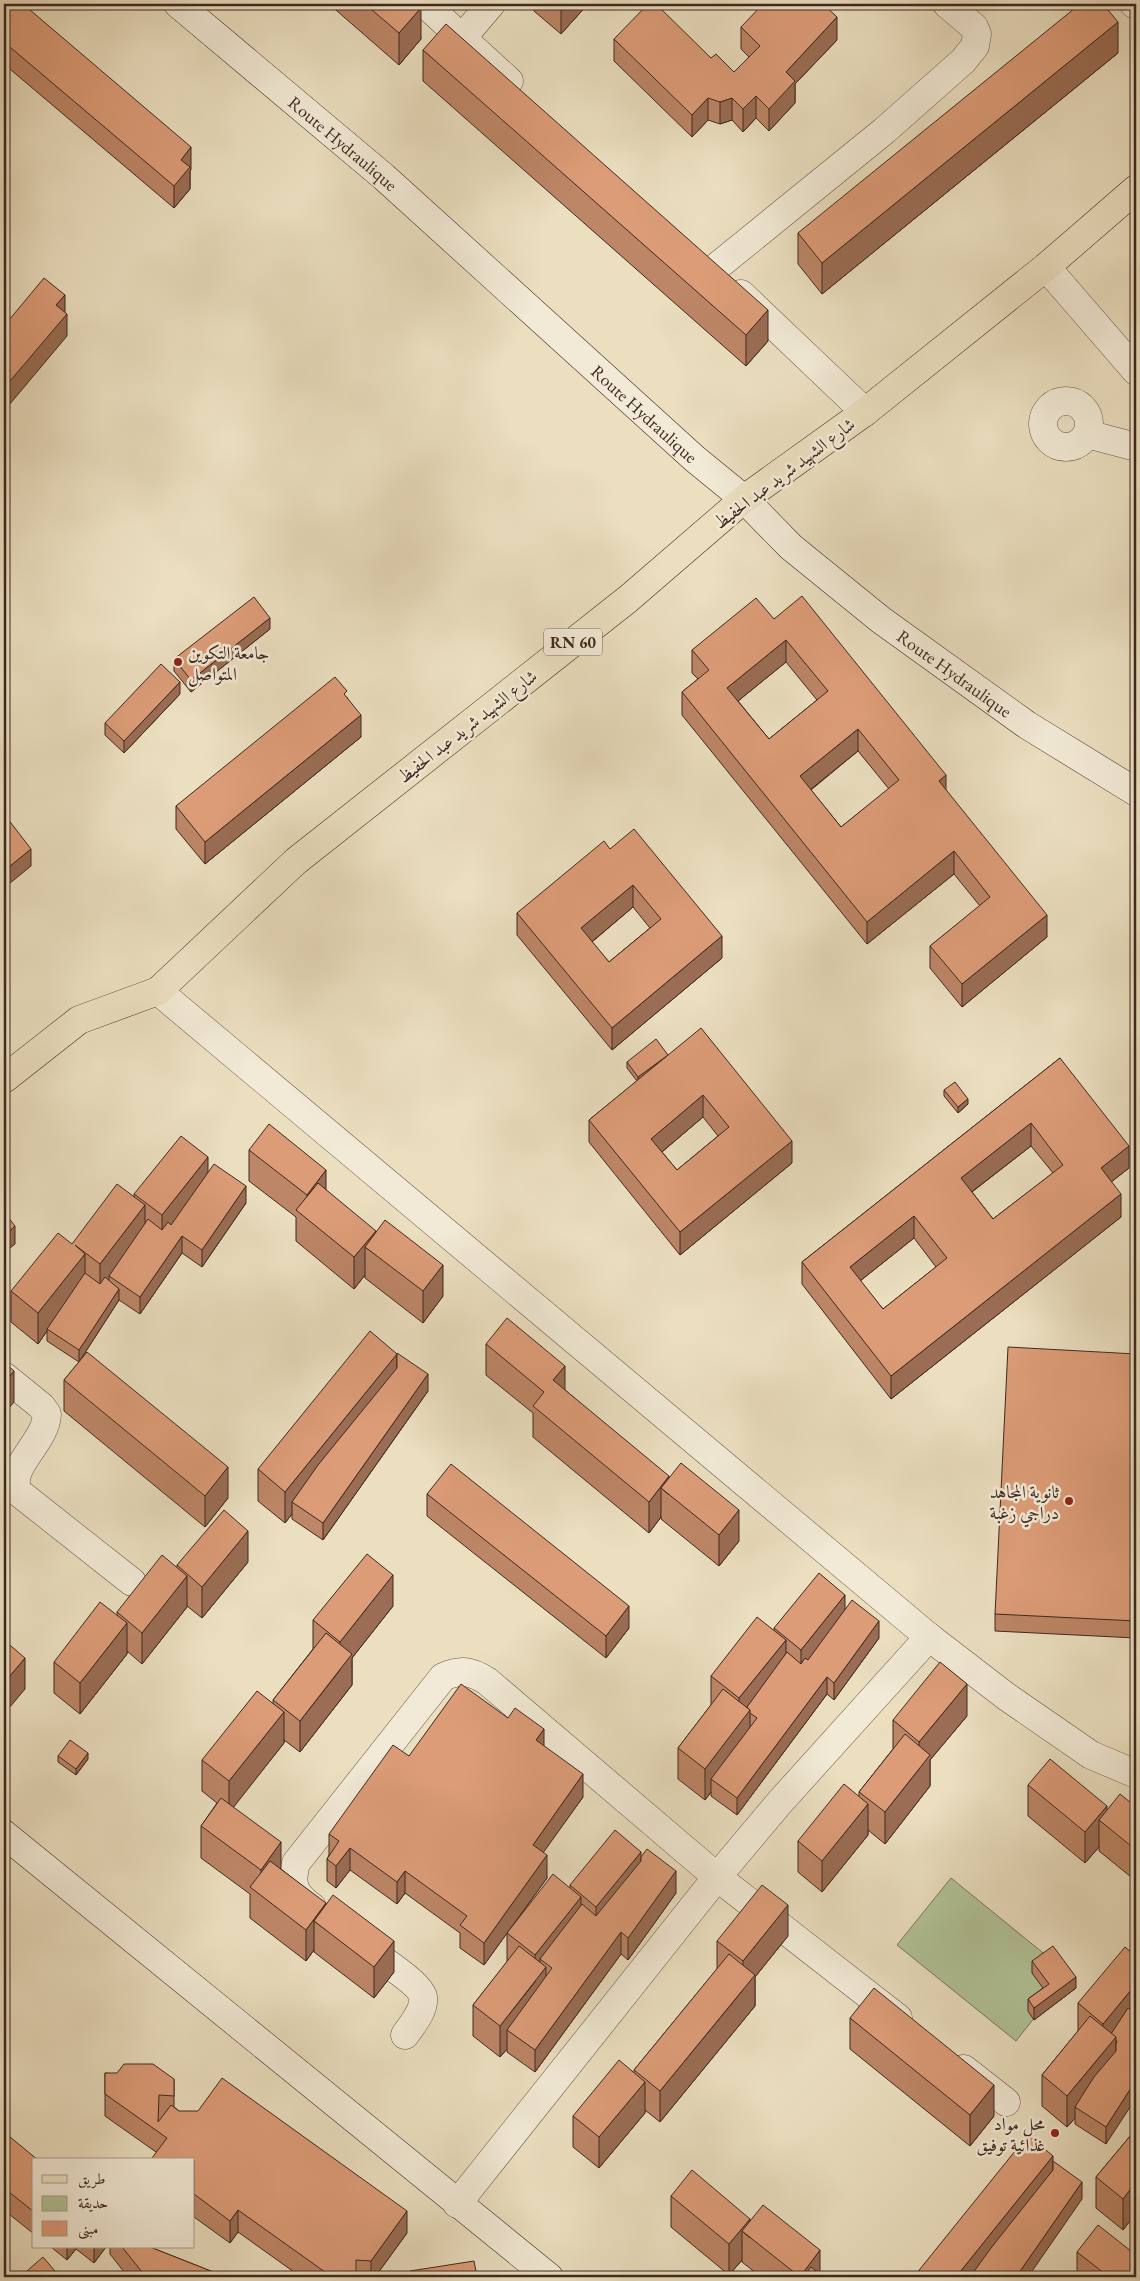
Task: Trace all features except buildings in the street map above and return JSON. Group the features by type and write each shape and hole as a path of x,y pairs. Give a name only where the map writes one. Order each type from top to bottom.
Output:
{"main road":[{"name":"شارع الشهيد شريد عبد الحفيظ","path":"4,1078 79,1020 158,991 296,861 628,599 744,499 865,412 1046,267 1136,189"}],"street":[{"name":"Route Hydraulique","path":"178,4 384,177 695,459 744,499 791,546 881,620 1027,725 1136,792"},
{"path":"425,4 524,95"},
{"path":"462,38 491,4"},
{"path":"714,268 884,131 963,61 975,46 978,34 974,27 947,4"},
{"path":"692,248 865,412"},
{"path":"1046,267 1136,371"},
{"path":"1087,434 1136,447"},
{"path":"158,991 929,1637 1007,1696 1091,1754 1136,1774"},
{"path":"4,1376 42,1406 47,1414 42,1435 16,1474 14,1483 18,1492 132,1582"},
{"path":"457,2204 717,1877 780,1802 929,1637"},
{"path":"405,2035 421,2009 423,1996 417,1986 303,1900 294,1890 292,1878 296,1863 443,1676 457,1670 472,1672 487,1681 717,1877 920,2035"},
{"path":"4,1834 549,2277"},
{"path":"944,2054 1006,2102"}],"green space":[{"path":"951,1878 1069,1974 1016,2041 897,1945"}],"place":[{"name":"جامعة التكوين المتواصل","path":"178,662"},
{"name":"ثانوية المجاهد دراجي زغبة","path":"1069,1501"},
{"name":"محل مواد غذائية توفيق","path":"1055,2133"}]}
